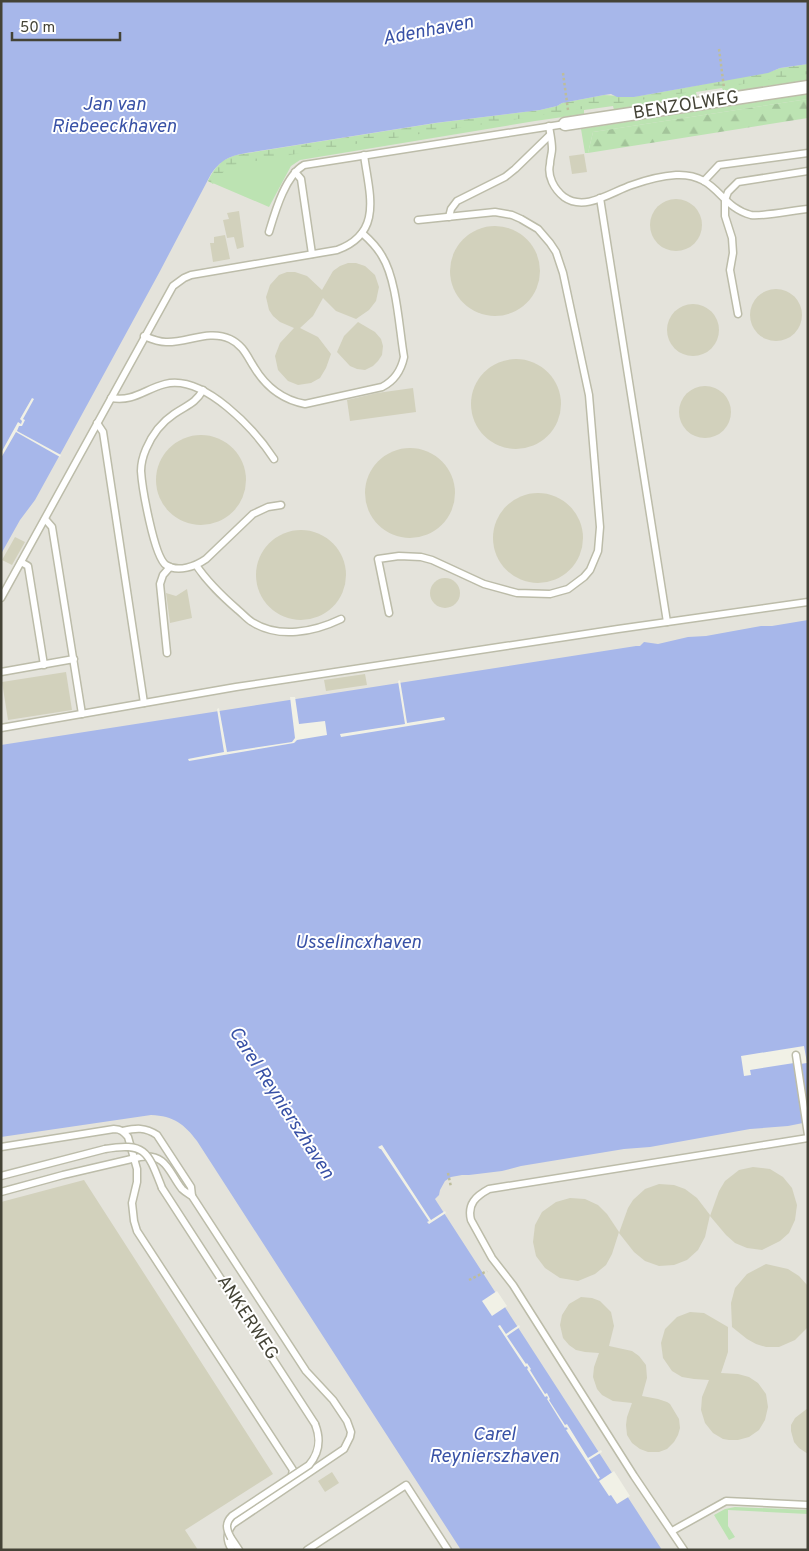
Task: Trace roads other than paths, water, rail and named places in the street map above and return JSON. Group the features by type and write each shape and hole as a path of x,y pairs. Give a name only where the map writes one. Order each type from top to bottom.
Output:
{"street":[{"name":"BENZOLWEG","path":"567,118 808,87"}],"lane":[{"path":"269,232 276,208 295,172 304,165 549,126 567,118"},
{"path":"549,126 552,146 549,172 555,187 565,198 577,202 589,202 630,185 652,179 684,175 713,186 725,200 740,211 754,216 808,209"},
{"path":"448,217 450,209 457,201 510,173 550,135"},
{"path":"704,181 719,165 808,153"},
{"path":"1,598 169,291 178,281 191,275 344,248 357,239 366,225 371,209 364,155"},
{"path":"738,314 730,270 732,238 725,216 725,200 728,192 738,182 808,171"},
{"path":"295,172 300,179 312,254"},
{"path":"600,198 668,622"},
{"path":"388,613 378,559 399,556 421,557 432,560 484,584 517,593 550,594 568,589 584,578 593,565 598,551 600,527 590,395 563,273 556,252 538,229 512,215 495,212 418,220"},
{"path":"144,336 168,342 212,335 224,336 243,349 264,381 276,393 294,402 305,404 382,387 397,375 404,357 390,272 382,256 362,233"},
{"path":"111,398 127,399 166,384 175,383 194,386 204,390 245,423 274,459"},
{"path":"204,390 194,403 172,415 160,427 151,439 142,459 142,477 153,536 162,562 170,567 185,568 196,565 206,560 252,514 268,507 280,505"},
{"path":"97,423 103,432 144,703"},
{"path":"45,519 52,527 82,714"},
{"path":"21,562 28,566 44,665"},
{"path":"196,565 218,593 245,617 261,627 288,632 302,632 329,625 341,619"},
{"path":"167,653 160,584 163,575 170,567"},
{"path":"1,728 236,687 808,602"},
{"path":"1,672 74,660"},
{"path":"684,1550 634,1476 513,1285 492,1258 471,1220 470,1207 478,1194 489,1189 808,1137 796,1054"},
{"name":"ANKERWEG","path":"1,1146 114,1129 123,1131 139,1128 152,1131 158,1135 191,1187 192,1196 306,1371 333,1400 350,1426 350,1437 344,1449 233,1524 227,1538 232,1550"},
{"path":"123,1131 128,1137 138,1175 132,1197 132,1212 137,1230 293,1470 285,1488"},
{"name":"ANKERWEG","path":"1,1176 105,1148 132,1146 149,1158 162,1188 315,1424 318,1432 318,1448 316,1455 309,1465 238,1511 229,1519 227,1531 239,1550"},
{"name":"ANKERWEG","path":"1,1192 147,1156 159,1159 169,1169 183,1191 192,1196"},
{"path":"307,1550 406,1485 448,1550"},
{"path":"672,1532 726,1501 808,1505"}],"water":[{"name":"Jan van Riebeeckhaven","path":"1,1 808,1 808,64 634,97 604,95 562,103 540,110 435,123 246,153 224,160 211,174 35,500 20,520 1,554"},
{"name":"Usselincxhaven","path":"808,620 808,1122 788,1126 750,1129 650,1147 624,1149 521,1166 502,1171 451,1177 445,1181 439,1195 435,1199 662,1550 461,1550 197,1141 188,1130 172,1119 151,1115 1,1137 1,745 640,646 644,642 658,644 688,637 706,636"}],"water label":[{"name":"Adenhaven","path":"428,31"},
{"name":"Carel Reynierszhaven","path":"281,1103"},
{"name":"Carel Reynierszhaven","path":"494,1446"}]}
